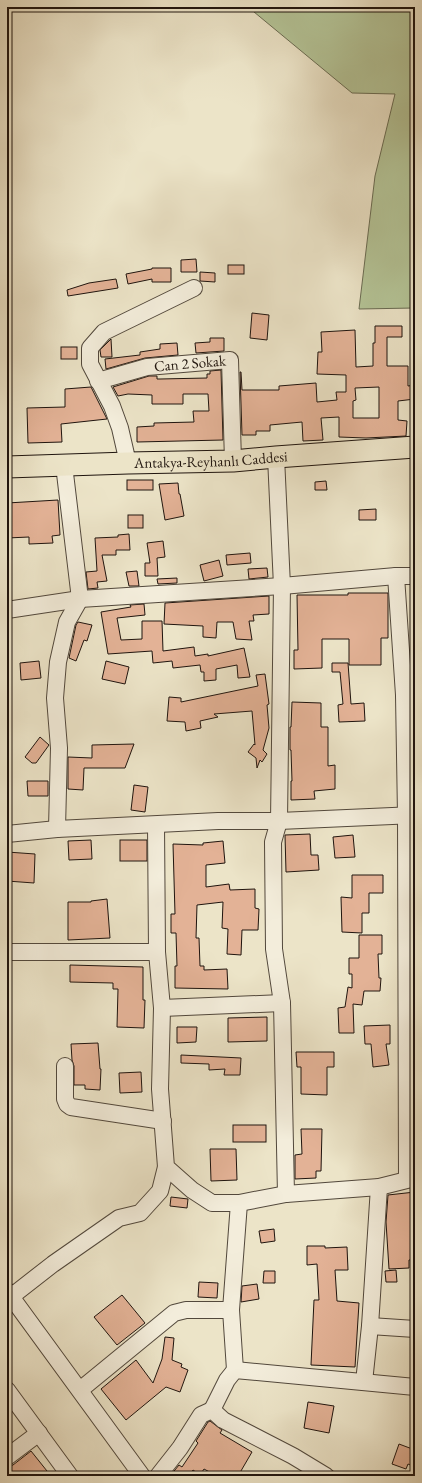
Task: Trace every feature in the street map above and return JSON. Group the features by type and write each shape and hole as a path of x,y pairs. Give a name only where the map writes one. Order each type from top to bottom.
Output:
{"main road":[{"name":"Antakya-Reyhanlı Caddesi","path":"7,467 233,461 415,447"}],"street":[{"path":"128,463 120,428 112,406 90,364 90,348 104,332 194,288"},
{"name":"Can 2 Sokak","path":"98,381 147,366 230,360 233,461"},
{"path":"276,457 282,586 279,821 273,842 274,941 282,1003 286,1194"},
{"path":"57,829 59,748 56,698 58,662 67,622 80,599 64,465"},
{"path":"166,1167 192,1190 212,1203 239,1204 286,1194 379,1187 411,1179 409,695 396,576"},
{"path":"7,610 80,599 282,586 396,576 415,576"},
{"path":"7,834 57,829 410,815"},
{"path":"142,1476 9,1293 119,1218 140,1213 160,1191 166,1167 160,1089 162,1008 157,952 156,825"},
{"path":"7,952 157,952"},
{"path":"162,1008 282,1003"},
{"path":"65,1066 64,1099 69,1105 163,1120"},
{"path":"364,1382 370,1326 379,1187"},
{"path":"158,1476 180,1448 201,1415 212,1410 227,1380 235,1370 231,1310 239,1204"},
{"path":"80,1390 174,1313 186,1310 231,1310"},
{"path":"370,1326 415,1329"},
{"path":"235,1370 415,1387"},
{"path":"7,1390 70,1476"},
{"path":"212,1410 223,1420 293,1456 326,1476"},
{"path":"7,1457 39,1433"}],"green space":[{"path":"248,7 415,7 415,310 414,308 359,309 375,176 395,94 352,93"}],"building":[{"path":"196,259 197,272 181,272 181,260"},
{"path":"228,265 244,265 244,274 228,274"},
{"path":"152,268 171,268 171,282 152,282 152,279 128,284 126,274"},
{"path":"200,272 215,273 215,282 200,281"},
{"path":"116,279 118,288 68,296 67,290 89,283"},
{"path":"252,313 269,315 267,340 250,338"},
{"path":"375,326 402,326 402,337 387,337 387,366 408,366 408,386 415,385 415,399 398,401 398,420 407,421 406,436 366,438 339,437 339,417 321,418 323,440 303,441 302,422 270,425 270,431 256,431 256,435 242,435 240,372 242,390 279,390 279,386 316,383 317,402 337,400 336,392 346,392 346,375 317,374 318,352 322,352 321,332 355,330 356,367 373,366 373,343 375,343","holes":["379,387 379,418 353,418 353,401 356,400 355,388"]},
{"path":"210,338 224,338 224,351 196,353 195,343 210,342"},
{"path":"111,339 112,357 101,357 100,350"},
{"path":"177,343 178,355 145,358 106,369 105,359 140,355 140,352 160,349 160,344"},
{"path":"61,347 77,347 77,359 61,359"},
{"path":"221,370 223,440 137,442 137,427 154,426 154,423 194,422 193,411 209,411 208,394 183,394 183,404 152,404 152,395 128,394 118,396 113,387 149,376 157,376 157,379 207,378 207,374 210,374 210,371"},
{"path":"91,387 107,419 61,424 62,442 28,443 27,408 65,407 65,389"},
{"path":"127,480 153,480 153,490 127,490"},
{"path":"326,481 327,490 315,490 315,482"},
{"path":"178,483 184,516 165,520 159,484"},
{"path":"58,500 60,535 52,536 53,543 29,544 29,537 7,538 7,503"},
{"path":"376,509 376,520 359,520 359,510"},
{"path":"128,515 143,515 143,528 128,528"},
{"path":"129,534 130,550 116,550 116,555 102,555 107,581 97,582 98,588 88,589 86,572 97,571 95,538 118,537 118,535"},
{"path":"163,541 165,557 157,558 158,576 145,576 145,563 150,563 147,543"},
{"path":"250,553 251,563 227,565 226,555"},
{"path":"219,560 223,576 204,581 200,565"},
{"path":"267,568 268,577 249,579 248,569"},
{"path":"137,571 139,586 129,586 126,572"},
{"path":"177,578 177,583 158,584 157,579"},
{"path":"348,593 388,593 388,638 381,638 381,665 349,665 349,639 322,639 322,668 294,669 294,650 298,650 297,595 348,595"},
{"path":"269,596 269,614 253,615 254,621 249,621 252,640 236,639 233,622 217,622 216,638 203,637 203,626 164,624 165,603"},
{"path":"144,604 145,615 117,618 121,640 142,639 142,621 162,621 163,651 194,647 195,656 208,654 208,656 244,648 250,677 238,678 237,665 216,669 216,680 204,681 204,672 201,672 200,665 173,668 172,661 153,663 152,651 108,654 101,612 131,607 130,605"},
{"path":"78,622 92,625 87,641 84,640 76,661 69,658 76,625"},
{"path":"39,661 41,678 21,680 20,663"},
{"path":"106,661 129,667 125,684 102,679"},
{"path":"332,663 348,663 351,704 364,703 365,721 339,722 338,705 343,704 340,672 332,672"},
{"path":"265,674 269,704 267,705 269,728 263,750 267,754 262,762 260,760 257,768 256,758 248,752 254,744 255,745 252,711 214,714 218,717 200,721 201,728 186,731 185,722 167,721 169,697 181,698 181,702 258,686 256,675"},
{"path":"292,702 321,703 321,727 328,727 328,766 335,765 335,789 314,791 315,799 291,800 292,781 290,727"},
{"path":"40,737 49,745 36,763 32,763 25,757"},
{"path":"134,744 125,768 84,768 83,790 68,789 68,757 92,758 92,745"},
{"path":"27,781 48,781 48,796 28,796"},
{"path":"134,785 148,787 145,812 131,810"},
{"path":"310,834 311,855 318,855 319,870 286,872 285,835"},
{"path":"353,835 355,857 335,858 333,837"},
{"path":"91,840 92,859 69,860 68,841"},
{"path":"120,840 147,840 147,861 120,861"},
{"path":"223,841 225,863 206,865 206,887 229,884 230,890 255,889 255,908 259,909 258,930 242,930 241,955 227,954 228,929 222,928 223,902 197,905 196,938 199,938 200,966 204,966 204,970 227,969 228,989 175,988 175,966 177,966 176,933 171,933 171,914 175,914 173,844 203,845 203,843"},
{"path":"7,852 35,854 34,883 7,881"},
{"path":"352,875 383,875 383,893 369,893 369,913 362,913 362,933 342,932 341,897 352,898"},
{"path":"107,899 110,938 68,940 68,902 91,902"},
{"path":"359,935 382,935 382,954 378,954 379,978 381,978 380,991 364,991 362,1005 353,1004 354,1033 339,1033 338,1008 345,1007 348,987 352,988 352,974 349,974 349,958 359,958"},
{"path":"70,965 143,967 143,1000 145,1000 144,1028 117,1027 118,989 113,989 113,983 70,982"},
{"path":"267,1017 267,1041 228,1042 228,1018"},
{"path":"390,1025 390,1044 386,1044 389,1065 373,1067 371,1044 365,1044 364,1026"},
{"path":"177,1027 197,1027 196,1042 177,1043"},
{"path":"98,1043 101,1069 100,1090 85,1089 85,1085 74,1085 74,1066 71,1044"},
{"path":"296,1052 334,1052 334,1067 327,1067 327,1095 301,1094 301,1067 297,1067"},
{"path":"181,1055 241,1058 240,1075 224,1075 225,1069 209,1070 209,1064 181,1063"},
{"path":"141,1072 142,1092 120,1093 119,1073"},
{"path":"233,1125 266,1125 266,1142 233,1142"},
{"path":"301,1129 322,1129 321,1171 316,1171 316,1178 295,1179 295,1155 302,1154"},
{"path":"210,1149 236,1149 237,1180 211,1181"},
{"path":"415,1192 415,1259 409,1260 409,1268 389,1269 386,1222 388,1195"},
{"path":"171,1197 188,1199 187,1208 170,1206"},
{"path":"274,1229 275,1241 261,1243 259,1231"},
{"path":"307,1246 325,1246 325,1248 347,1247 348,1270 335,1270 337,1301 359,1303 355,1367 311,1365 314,1300 319,1300 317,1264 307,1265"},
{"path":"396,1270 397,1282 386,1282 385,1271"},
{"path":"264,1271 275,1271 275,1283 263,1283"},
{"path":"199,1282 218,1283 217,1298 198,1297"},
{"path":"257,1284 259,1299 241,1302 242,1286"},
{"path":"122,1295 145,1323 117,1345 94,1317"},
{"path":"165,1337 174,1338 172,1360 182,1364 181,1367 188,1370 180,1392 166,1387 126,1420 101,1389 136,1360 153,1383 162,1359"},
{"path":"308,1402 334,1406 329,1433 304,1428"},
{"path":"210,1421 222,1430 220,1433 252,1452 238,1476 217,1476 204,1469 200,1475 193,1470 190,1474 191,1476 170,1476 179,1465 182,1467 198,1443 196,1441"},
{"path":"399,1444 415,1450 415,1467 408,1464 406,1469 392,1464"},
{"path":"31,1451 51,1476 7,1476 7,1467 13,1465"}]}
